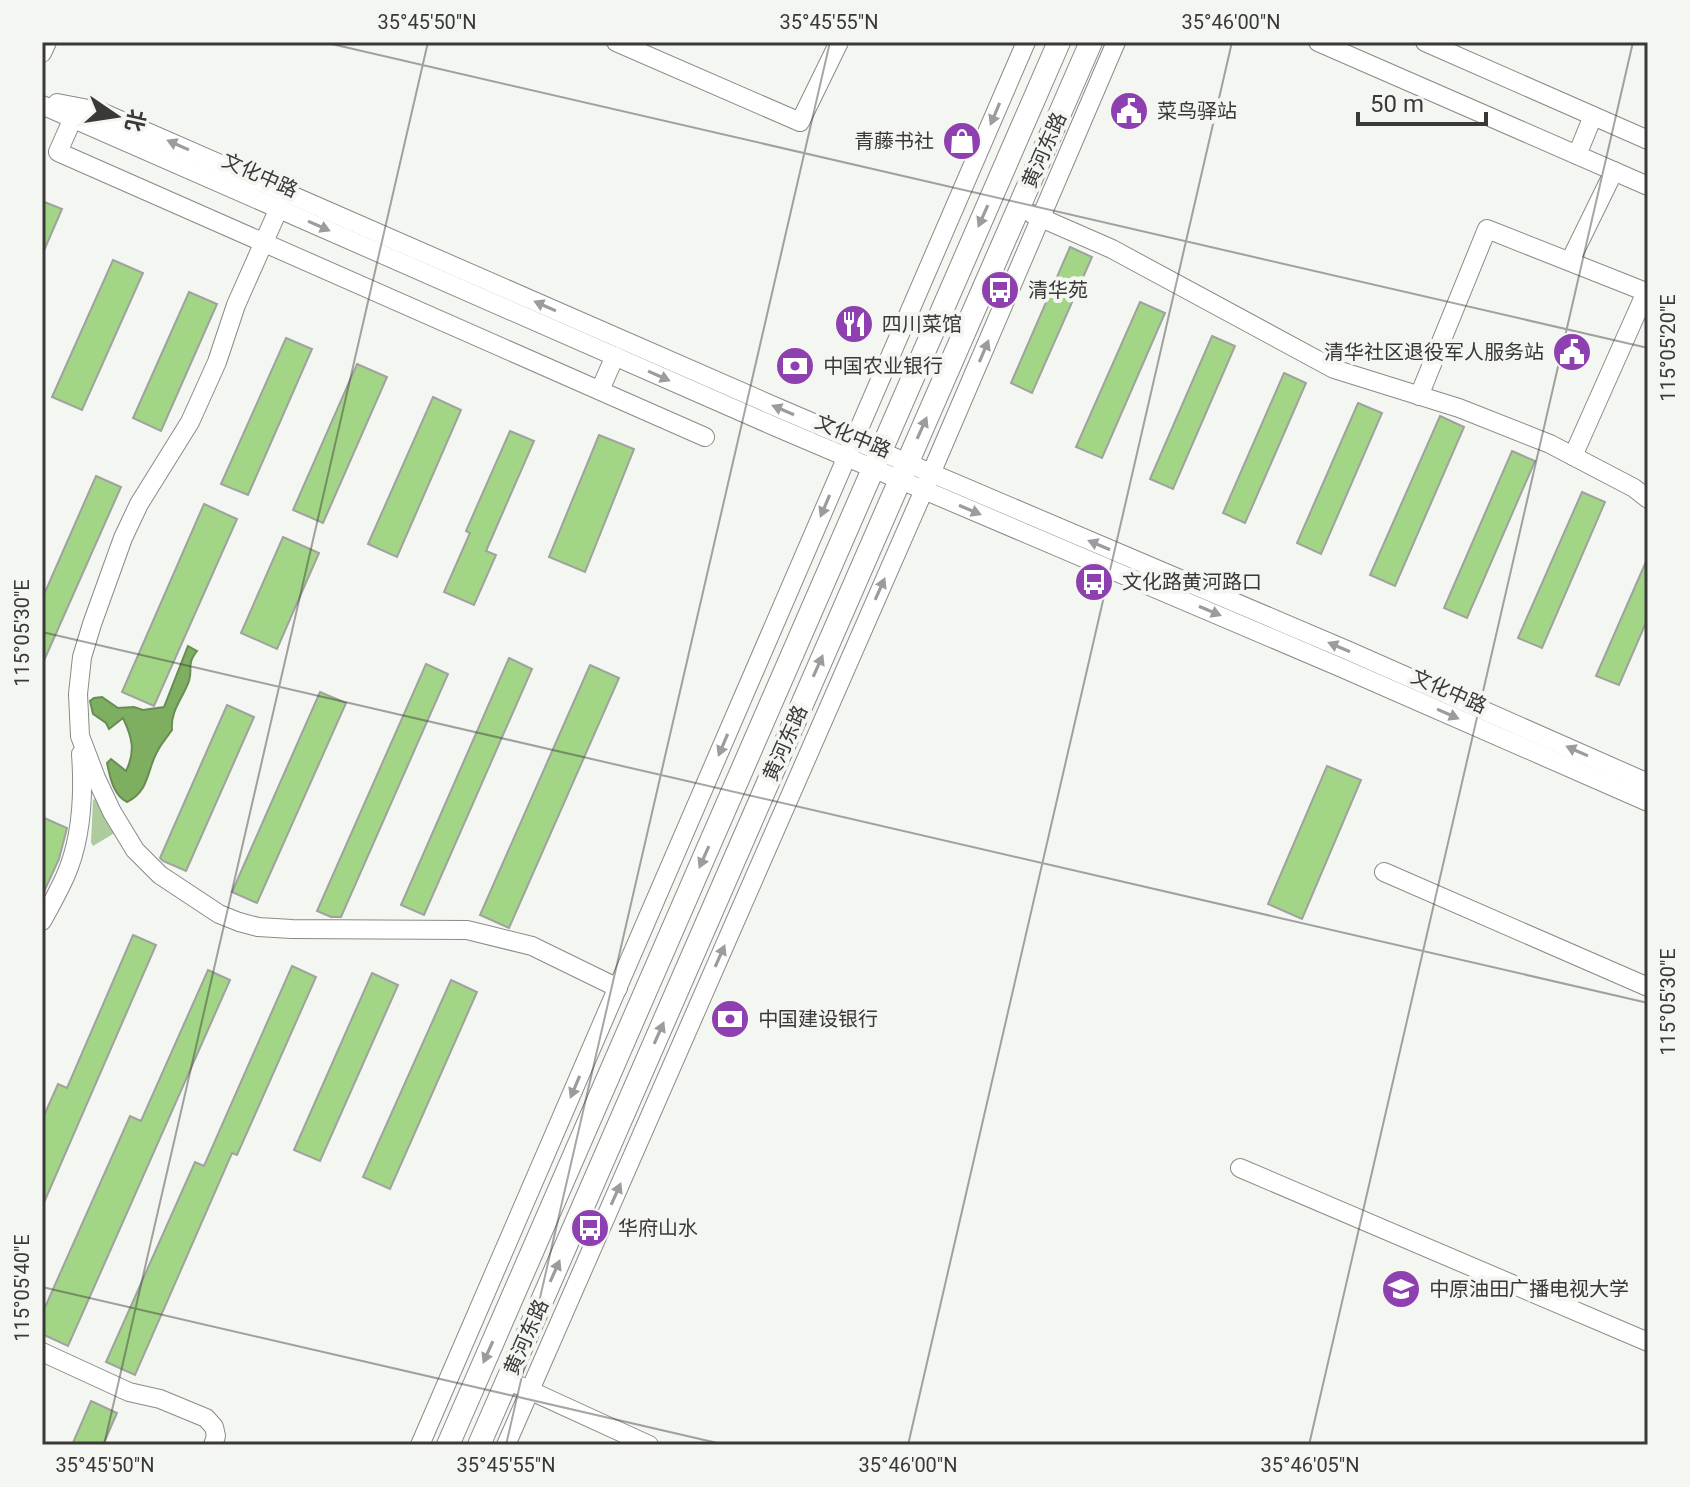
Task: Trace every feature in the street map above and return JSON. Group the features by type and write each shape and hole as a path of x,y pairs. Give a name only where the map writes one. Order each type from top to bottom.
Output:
{"main road":[{"name":"黄河东路","path":"448,1445 1059,42"},
{"name":"黄河东路","path":"479,1445 1091,42"}],"street":[{"path":"42,53 47,42"},
{"path":"616,42 800,122 839,42"},
{"path":"420,1445 1026,42"},
{"path":"506,1445 1116,42"},
{"path":"1318,42 1648,186"},
{"path":"1425,42 1648,140"},
{"name":"文化中路","path":"42,103 615,356 850,448"},
{"name":"文化中路","path":"42,103 99,111 877,460 1349,651 1648,783"},
{"path":"1577,155 1593,116"},
{"path":"73,118 58,152 705,437"},
{"path":"1570,261 1614,171"},
{"path":"1018,207 1112,249 1334,369 1459,408 1550,444 1634,488 1648,499"},
{"path":"42,921 66,876 75,846 84,784 78,694 82,657 105,583 139,504 190,422 217,362 236,305 279,208"},
{"path":"1419,396 1487,229 1570,261 1646,292 1573,456"},
{"path":"600,390 615,356"},
{"name":"文化中路","path":"927,481 1648,802"},
{"path":"80,736 112,812 135,850 160,875 219,914 258,927 467,930 532,946 618,988"},
{"path":"1384,872 1648,987"},
{"path":"1240,1168 1648,1342"},
{"path":"42,1352 129,1392 160,1399 206,1418 214,1427 216,1436 213,1445"},
{"path":"507,1380 649,1445"}],"shaded area":[{"path":"188,646 197,651 191,663 189,681 173,717 172,730 157,752 144,787 127,802 115,790 107,763 111,759 126,771 132,750 129,731 123,718 109,729 93,714 90,701 102,697 118,708 143,710 164,707"},
{"path":"96,798 107,822 115,826 116,831 93,846 93,800"}],"building":[{"path":"42,201 62,209 42,255"},
{"path":"1070,247 1092,257 1032,393 1011,383"},
{"path":"113,260 143,273 82,410 52,397"},
{"path":"189,292 217,304 161,431 133,418"},
{"path":"1140,302 1165,313 1102,458 1076,447"},
{"path":"1212,336 1235,346 1173,489 1150,479"},
{"path":"286,338 312,349 248,495 221,484"},
{"path":"357,364 387,377 323,523 293,510"},
{"path":"1284,373 1306,383 1245,523 1223,513"},
{"path":"433,397 461,410 397,557 368,544"},
{"path":"1358,403 1382,413 1321,554 1297,543"},
{"path":"1440,416 1464,427 1395,586 1370,575"},
{"path":"510,431 534,441 486,551 496,555 474,605 444,592 470,533 466,531"},
{"path":"599,435 634,449 585,572 549,557"},
{"path":"1512,451 1535,461 1467,618 1444,608"},
{"path":"96,476 121,487 42,665 42,599"},
{"path":"1582,492 1605,502 1542,648 1518,638"},
{"path":"204,504 237,519 154,706 122,692"},
{"path":"283,537 319,553 277,649 241,633"},
{"path":"1648,557 1648,618 1619,685 1596,676"},
{"path":"509,658 532,669 424,915 401,905"},
{"path":"426,664 448,674 341,917 331,917 317,911"},
{"path":"590,665 619,678 509,928 480,915"},
{"path":"320,692 346,703 257,903 232,892"},
{"path":"227,705 254,717 186,871 160,858"},
{"path":"1327,766 1361,780 1302,919 1268,904"},
{"path":"42,817 67,828 59,859 42,896"},
{"path":"133,935 156,945 42,1207 42,1120 58,1084 67,1088"},
{"path":"292,966 316,977 237,1155 232,1153 135,1375 106,1362 195,1162 204,1166"},
{"path":"208,970 230,980 68,1346 42,1334 42,1314 130,1116 141,1121"},
{"path":"372,973 398,985 320,1161 294,1150"},
{"path":"451,980 477,992 390,1189 363,1177"},
{"path":"91,1401 117,1413 103,1445 72,1445"}],"place":[{"name":"菜鸟驿站","path":"1129,111"},
{"name":"青藤书社","path":"962,141"},
{"name":"清华苑","path":"1000,290"},
{"name":"四川菜馆","path":"854,324"},
{"name":"清华社区退役军人服务站","path":"1572,352"},
{"name":"中国农业银行","path":"795,366"},
{"name":"文化路黄河路口","path":"1094,582"},
{"name":"中国建设银行","path":"730,1019"},
{"name":"华府山水","path":"590,1228"},
{"name":"中原油田广播电视大学","path":"1401,1289"}]}
